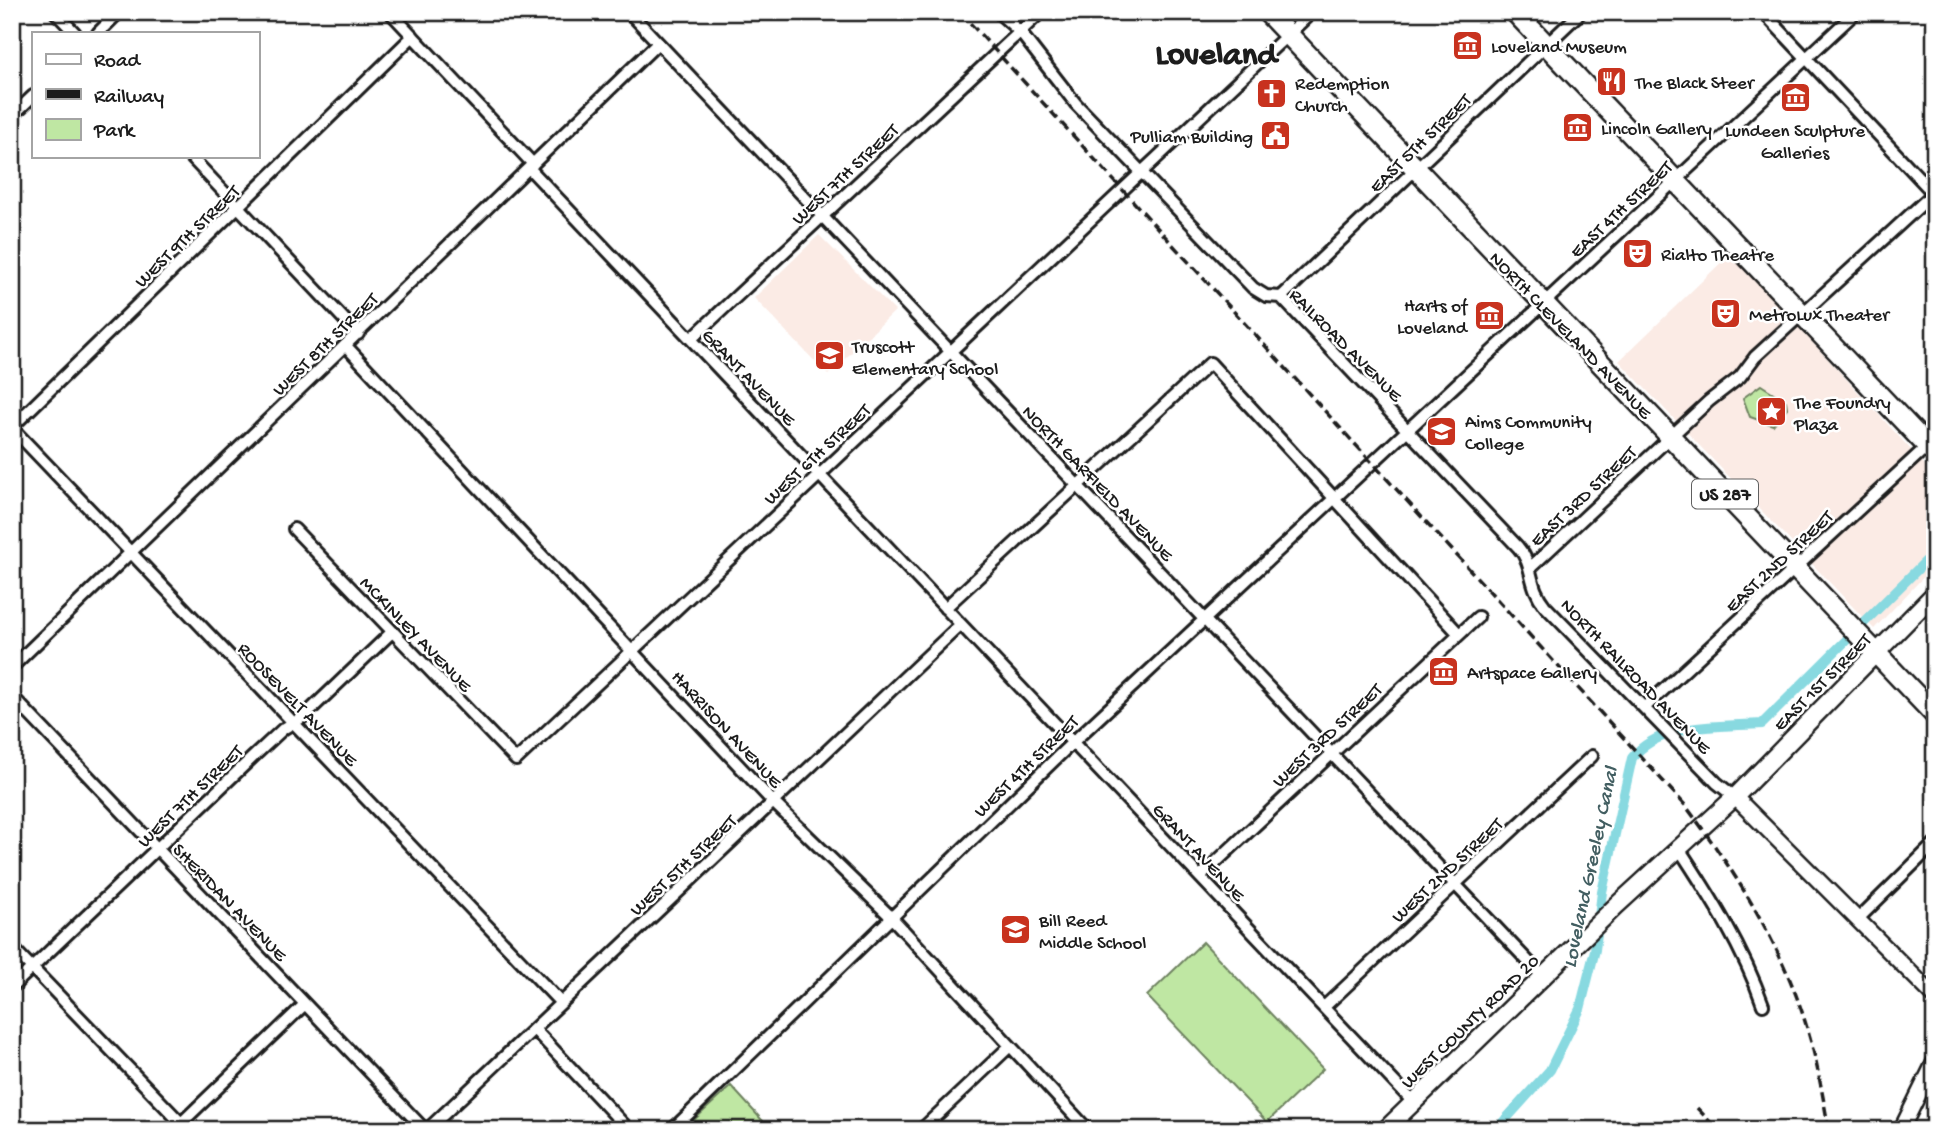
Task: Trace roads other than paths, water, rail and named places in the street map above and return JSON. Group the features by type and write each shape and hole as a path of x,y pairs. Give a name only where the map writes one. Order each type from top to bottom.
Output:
{"highway":[{"name":"NORTH CLEVELAND AVENUE","path":"1267,12 1877,655"},
{"path":"1516,12 1803,315 1932,446"},
{"name":"US 287","path":"1877,655 1935,715"}],"main road":[{"name":"EAST 1ST STREET","path":"1735,797 1935,593"},
{"name":"WEST COUNTY ROAD 20","path":"1385,1130 1617,905 1735,797"}],"street":[{"path":"55,12 74,32"},
{"path":"98,32 119,12"},
{"name":"GRANT AVENUE","path":"390,12 691,339 1413,1102"},
{"name":"NORTH GARFIELD AVENUE","path":"629,12 1543,977"},
{"path":"998,12 1020,32"},
{"name":"WEST 7TH STREET","path":"691,339 1041,12"},
{"name":"WEST 6TH STREET","path":"516,760 1312,12"},
{"name":"EAST 5TH STREET","path":"1281,297 1581,12"},
{"path":"1763,12 1934,193"},
{"name":"EAST 4TH STREET","path":"1407,430 1856,12"},
{"name":"RAILROAD AVENUE","path":"1020,32 1076,104 1252,288 1266,296 1281,297 1523,553 1530,568"},
{"name":"WEST 9TH STREET","path":"12,427 412,36"},
{"name":"WEST 8TH STREET","path":"12,667 658,43"},
{"path":"12,116 32,97"},
{"path":"192,158 358,334"},
{"name":"EAST 3RD STREET","path":"1530,568 1740,377 1755,357 1934,193"},
{"name":"HARRISON AVENUE","path":"346,346 773,802 892,918 1088,1130"},
{"path":"945,608 1210,363 1459,634"},
{"name":"ROOSEVELT AVENUE","path":"12,427 561,1003"},
{"name":"WEST 4TH STREET","path":"671,1130 1073,742 1407,430"},
{"name":"EAST 2ND STREET","path":"1645,707 1932,446"},
{"name":"MCKINLEY AVENUE","path":"294,529 516,760"},
{"name":"NORTH RAILROAD AVENUE","path":"1530,568 1534,593 1683,748 1735,797"},
{"name":"WEST 3RD STREET","path":"1200,877 1478,617"},
{"name":"WEST 5TH STREET","path":"426,1130 961,625"},
{"name":"WEST 7TH STREET","path":"12,987 283,729 294,723 392,632"},
{"name":"SHERIDAN AVENUE","path":"12,696 426,1130"},
{"name":"WEST 2ND STREET","path":"1324,1007 1592,756"},
{"path":"1735,797 1935,997"},
{"path":"1858,918 1935,843"},
{"path":"1678,847 1724,920 1748,965 1763,1004"},
{"path":"12,947 180,1125 193,1130"},
{"path":"180,1125 305,1004"},
{"path":"534,1029 629,1130"},
{"path":"921,1130 1010,1046"},
{"path":"1901,1130 1935,1061"}],"waterway":[{"name":"Loveland Greeley Canal","path":"1496,1130 1550,1070 1580,1009 1595,950 1602,892 1632,758 1644,746 1674,732 1762,724 1935,552"}],"railway":[{"path":"960,12 1685,805 1741,886 1787,973 1812,1047 1829,1130"},
{"path":"1697,1108 1718,1130"}],"place":[{"name":"Loveland Museum","path":"1468,45"},
{"name":"The Black Steer","path":"1612,81"},
{"name":"Redemption Church","path":"1272,93"},
{"name":"Lundeen Sculpture Galleries","path":"1795,98"},
{"name":"Lincoln Gallery","path":"1578,127"},
{"name":"Pulliam Building","path":"1276,135"},
{"name":"Rialto Theatre","path":"1638,253"},
{"name":"MetroLux Theater","path":"1726,313"},
{"name":"Harts of Loveland","path":"1490,315"},
{"name":"Truscott Elementary School","path":"829,356"},
{"name":"The Foundry Plaza","path":"1771,412"},
{"name":"Aims Community College","path":"1442,431"},
{"name":"Artspace Gallery","path":"1444,671"},
{"name":"Bill Reed Middle School","path":"1016,930"}],"district":[{"name":"Loveland","path":"1216,51"}]}
